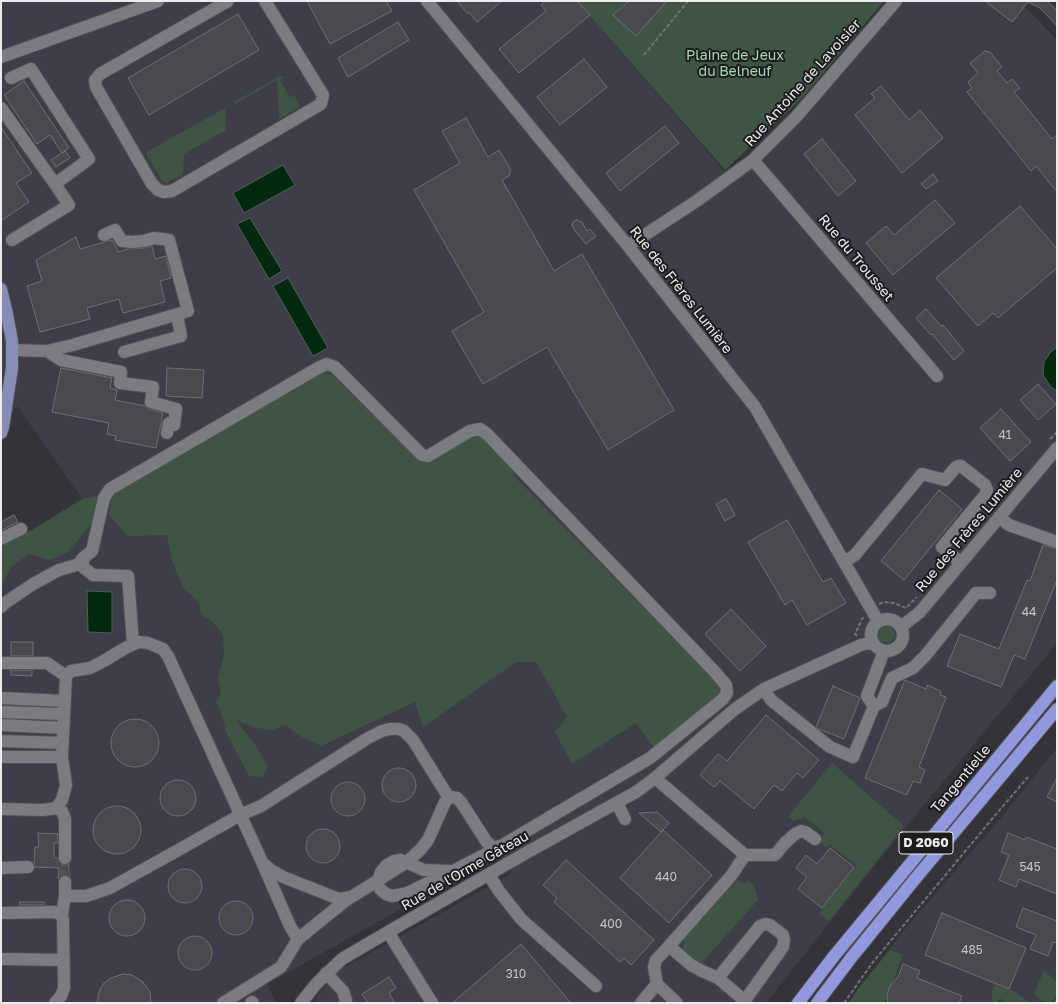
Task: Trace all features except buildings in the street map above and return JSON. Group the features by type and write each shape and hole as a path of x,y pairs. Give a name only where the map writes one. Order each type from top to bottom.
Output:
{"highway":[{"name":"Tangentielle","path":"798,1003 834,956 1057,686"},
{"name":"Tangentielle","path":"817,1003 851,958 915,879 1057,709"}],"main road":[{"path":"1,288 12,341 12,368 9,393 1,433"}],"street":[{"path":"1,57 158,1"},
{"path":"228,1 100,74 95,80 96,87 152,184 158,190 164,192 172,191 321,104 323,95 266,1"},
{"name":"Rue des Frères Lumière","path":"427,1 628,246 755,407 878,621"},
{"name":"Rue Antoine de Lavoisier","path":"628,246 698,200 753,160 796,117 896,1"},
{"path":"11,78 31,68 89,159 55,184"},
{"path":"1,108 69,205 12,240"},
{"name":"Rue du Trousset","path":"753,160 937,376"},
{"path":"12,350 47,351 73,345 188,311 169,240 154,238 144,241 122,241 115,230 104,235"},
{"path":"124,352 181,336 176,315"},
{"path":"47,351 61,360 120,372 120,383 153,387 150,402 176,409 174,424 169,423 167,433"},
{"path":"133,644 128,576 93,575 84,568 82,559 92,551 104,498 110,489 318,368 328,364 335,367 422,455 428,456 470,431 480,429 487,434 726,685 727,693 722,699 650,758 501,846 407,893 392,896 386,894 380,889 378,881"},
{"name":"Rue des Frères Lumière","path":"901,627 920,612 1057,448"},
{"path":"844,562 855,555 922,474 945,480 956,467 961,466 985,485 987,490 985,495 942,547 961,563"},
{"path":"999,517 1009,525 1057,542"},
{"path":"1,538 21,529"},
{"path":"1,607 33,584 59,570 83,564"},
{"path":"764,689 771,700 830,747 853,757 874,706 882,702 892,678 913,668 925,656 976,593 990,593"},
{"path":"883,619 893,620 901,627 901,642 894,649 889,651 884,651 876,647 871,639 871,631 875,624 883,619"},
{"path":"56,808 62,800 66,785 62,758 66,676 71,671 90,668 138,642 148,643 163,649 168,656 290,926 298,939"},
{"name":"Rue de l'Orme Gâteau","path":"301,1003 316,984 342,959 526,853 636,792 655,778 735,710 764,689 861,645 873,643"},
{"path":"874,706 867,696 884,651"},
{"path":"1,663 47,663 66,676"},
{"path":"1,698 64,700"},
{"path":"1,712 64,714"},
{"path":"1,725 63,728"},
{"path":"65,896 86,896 110,888 240,815 261,806 368,738 382,731 398,729 409,735 449,798"},
{"path":"1,741 63,743"},
{"path":"1,757 62,758"},
{"path":"655,778 745,854 775,854 784,843 801,831 815,839"},
{"path":"223,1003 281,967 298,939 345,901 407,862 428,840 444,802 449,798 457,798 462,802 486,841 492,847 501,846"},
{"path":"617,803 625,819"},
{"path":"1,809 43,810 56,808 62,811 65,819 66,858"},
{"path":"677,1003 657,984 654,968 656,960 731,876 745,854"},
{"path":"262,862 271,870 284,877 339,899 352,897"},
{"path":"407,862 424,870 453,871"},
{"path":"1,868 28,867"},
{"path":"490,875 498,891 521,919 596,986"},
{"path":"57,1002 64,988 62,915 65,896 65,882"},
{"path":"1,913 55,912 62,915"},
{"path":"669,946 691,965 718,978 744,1002 783,947 783,935 770,925 765,924 760,926 718,978"},
{"path":"388,932 432,1003"},
{"path":"1,959 64,960"},
{"path":"326,974 342,991 346,1000 345,1003"},
{"path":"641,1003 657,984"}],"path":[{"path":"644,55 688,1"},
{"path":"855,634 863,614"},
{"path":"844,1003 873,962 1028,777"}],"shaded area":[{"path":"1,1 577,1 732,180 763,161 903,1 1017,1 1057,40 1057,643 880,859 766,1003 312,1003 338,971 511,874 499,854 267,984 276,1003 1,1003 1,547 42,524 82,498 17,406 1,431"},
{"path":"283,165 295,185 244,213 233,193"},
{"path":"250,218 282,271 269,279 237,224"},
{"path":"288,278 328,348 313,356 273,286"},
{"path":"1057,347 1057,391 1051,387 1043,375 1044,362 1050,353"},
{"path":"87,591 112,592 112,633 88,632"},
{"path":"1057,748 1057,1003 848,1003 910,923 1001,818"}],"green space":[{"name":"Plaine de Jeux du Belneuf","path":"577,1 884,1 803,97 725,170"},
{"path":"280,76 284,78 280,80 290,97 294,95 299,107 279,119 277,80 235,104 234,102"},
{"path":"225,108 226,130 184,154 183,174 167,183 163,182 147,155 147,152"},
{"path":"323,373 336,375 417,455 465,437 479,434 518,470 513,475 719,684 719,694 655,749 636,723 572,764 555,732 567,717 536,662 516,662 423,727 415,702 321,746 302,737 286,725 271,730 257,728 236,720 256,746 268,767 262,777 249,776 227,734 220,709 216,702 221,692 218,679 224,655 223,635 213,622 201,614 199,602 184,589 172,561 167,535 128,536 109,515 113,493"},
{"path":"98,496 92,523 68,552 51,560 29,554 10,568 1,588 1,547 83,499"},
{"path":"886,625 892,628 895,634 892,640 886,643 880,640 877,634 880,628"},
{"path":"832,763 904,826 829,921 819,913 856,865 829,844 826,848 819,841 825,833 804,817 794,821 788,817"},
{"path":"737,881 744,883 749,881 754,886 758,900 703,961 705,964 704,967 687,956 683,949 684,937 730,886 733,886"},
{"path":"890,950 903,955 884,1003 849,1003 858,989"},
{"path":"1044,970 1057,982 1057,995 1050,1003 1042,1001 1034,994"},
{"path":"995,985 1016,992 1029,1003 1006,1003 1000,998 996,1003 994,1003 992,1001 992,992"}],"tunnel":[{"path":"65,858 65,882"}]}
